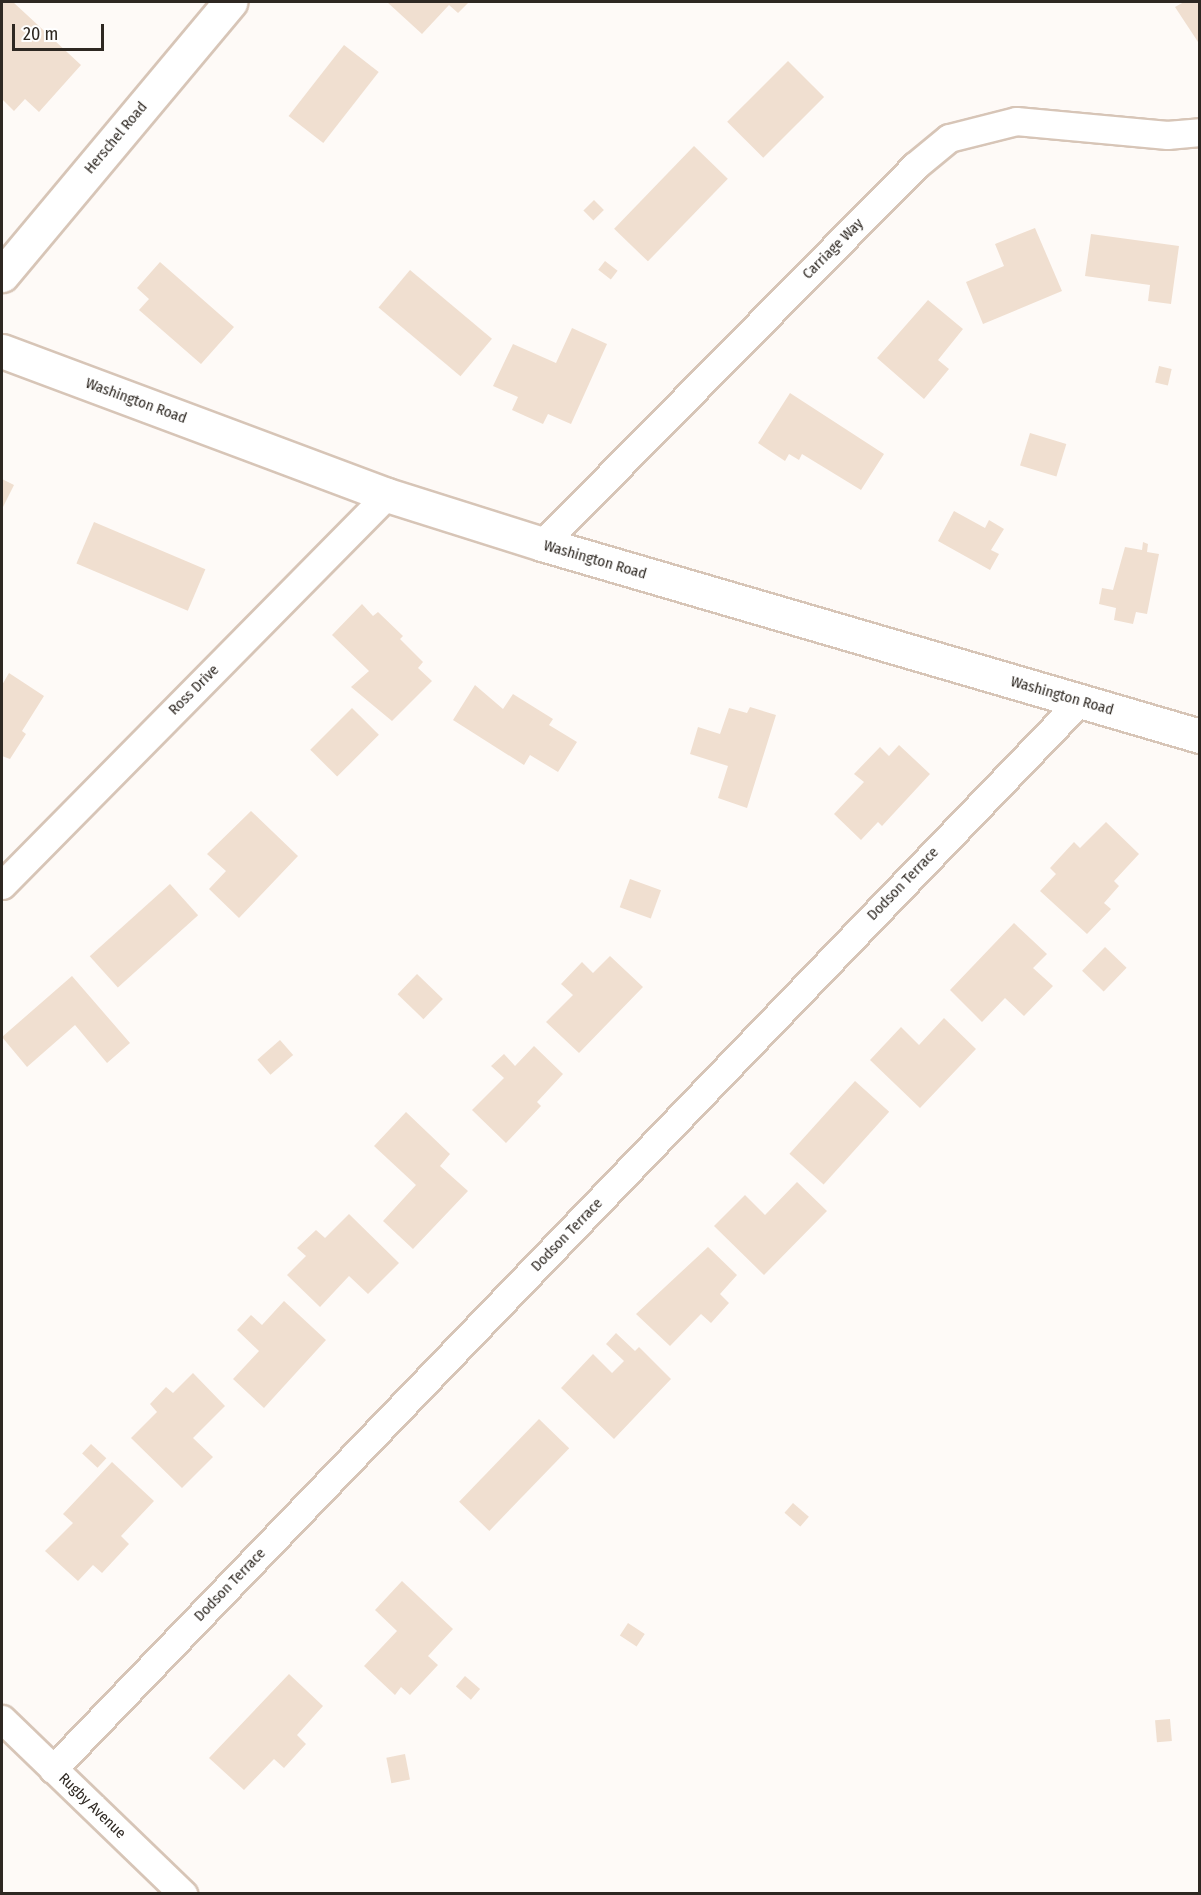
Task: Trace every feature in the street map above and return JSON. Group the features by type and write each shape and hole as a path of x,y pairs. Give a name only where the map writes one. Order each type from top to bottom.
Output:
{"street":[{"name":"Herschel Road","path":"2,275 230,2"},
{"name":"Carriage Way","path":"542,544 915,166 949,138 1016,121 1167,135 1200,132"},
{"name":"Washington Road","path":"2,351 387,495 542,544 1200,736"},
{"name":"Ross Drive","path":"2,885 387,495"},
{"name":"Dodson Terrace","path":"54,1769 1080,701"},
{"name":"Rugby Avenue","path":"2,1719 183,1893"}],"building":[{"path":"2,2 13,2 81,65 39,112 25,99 14,111 2,99"},
{"path":"387,2 469,2 458,13 449,5 422,34"},
{"path":"1184,2 1200,2 1200,45 1175,7"},
{"path":"344,45 379,72 323,143 289,116"},
{"path":"788,61 824,97 763,158 727,122"},
{"path":"694,146 728,179 648,261 614,229"},
{"path":"594,200 604,210 593,221 583,211"},
{"path":"1035,228 1062,291 983,324 966,282 1004,266 995,244"},
{"path":"1091,234 1179,246 1171,304 1148,301 1150,285 1085,276"},
{"path":"605,261 618,271 611,280 598,270"},
{"path":"160,262 234,327 201,364 139,310 149,299 137,288"},
{"path":"410,270 492,339 460,376 379,308"},
{"path":"928,300 963,329 938,360 949,369 924,399 877,358"},
{"path":"572,328 607,344 571,424 548,414 543,424 512,410 518,397 493,386 513,344 556,363"},
{"path":"1159,366 1172,369 1168,385 1155,383"},
{"path":"790,393 884,454 861,490 802,454 799,460 789,454 785,461 758,443"},
{"path":"1030,433 1066,444 1056,477 1020,466"},
{"path":"2,479 14,485 2,509"},
{"path":"954,511 985,528 989,520 1004,529 991,550 999,554 990,570 938,541"},
{"path":"94,522 205,569 188,611 76,563"},
{"path":"1143,542 1148,544 1147,552 1159,554 1147,614 1136,612 1133,624 1114,620 1116,608 1099,604 1102,588 1113,590 1125,547 1142,550"},
{"path":"362,604 373,616 378,612 403,636 400,639 423,662 418,668 432,681 392,721 351,687 369,671 332,635"},
{"path":"9,673 44,696 22,731 26,734 10,759 2,756 2,685"},
{"path":"475,685 503,709 513,694 553,719 549,725 577,742 558,772 530,755 524,765 453,720"},
{"path":"750,707 776,715 747,808 718,798 728,766 690,754 698,727 720,734 729,708 747,713"},
{"path":"352,708 379,735 337,777 310,750"},
{"path":"899,745 930,774 882,826 878,822 861,840 834,814 864,782 854,774 880,747 889,756"},
{"path":"251,811 298,856 239,918 209,889 226,871 207,854"},
{"path":"1106,822 1139,854 1114,881 1119,886 1104,903 1111,909 1087,934 1040,891 1056,874 1050,868 1074,842 1080,848"},
{"path":"630,879 661,890 651,918 620,907"},
{"path":"170,884 198,915 118,987 90,956"},
{"path":"1014,923 1047,954 1033,968 1053,986 1024,1016 1005,998 982,1022 950,990"},
{"path":"1105,947 1127,968 1104,992 1082,971"},
{"path":"610,956 643,987 579,1053 546,1022 573,995 561,984 582,962 593,973"},
{"path":"417,974 443,999 423,1019 398,994"},
{"path":"72,976 130,1043 107,1063 75,1025 27,1067 2,1037"},
{"path":"944,1018 976,1049 920,1108 870,1060 901,1027 919,1045"},
{"path":"280,1040 293,1055 270,1075 257,1060"},
{"path":"534,1046 563,1074 537,1102 541,1106 506,1143 472,1110 504,1078 491,1066 504,1054 515,1066"},
{"path":"855,1081 889,1112 824,1185 789,1154"},
{"path":"406,1112 450,1154 440,1166 468,1191 413,1249 383,1221 416,1185 374,1146"},
{"path":"797,1182 827,1211 764,1275 714,1226 745,1195 765,1215"},
{"path":"349,1214 399,1263 368,1294 349,1276 320,1307 287,1275 306,1256 297,1248 316,1230 325,1238"},
{"path":"708,1247 737,1275 720,1294 729,1303 711,1323 701,1314 670,1346 636,1314"},
{"path":"284,1301 326,1340 264,1408 233,1379 259,1351 237,1330 251,1315 262,1325"},
{"path":"616,1333 635,1351 639,1347 671,1379 614,1439 561,1388 593,1354 612,1373 624,1361 606,1344"},
{"path":"193,1373 225,1406 193,1438 213,1457 182,1488 131,1438 157,1412 150,1404 166,1387 173,1393"},
{"path":"539,1419 569,1448 489,1531 459,1502"},
{"path":"91,1444 106,1458 97,1468 82,1454"},
{"path":"112,1462 154,1501 121,1536 129,1544 102,1573 93,1565 78,1581 45,1551 73,1523 63,1514"},
{"path":"793,1503 809,1517 800,1527 784,1513"},
{"path":"402,1581 453,1629 428,1656 438,1665 410,1695 401,1687 395,1695 364,1666 397,1631 375,1610"},
{"path":"628,1623 645,1634 637,1646 620,1636"},
{"path":"289,1674 323,1706 297,1735 306,1744 284,1768 274,1759 244,1790 209,1758"},
{"path":"465,1676 480,1689 471,1700 456,1687"},
{"path":"1170,1719 1172,1741 1157,1742 1155,1720"},
{"path":"405,1754 410,1780 391,1783 386,1758"}]}
